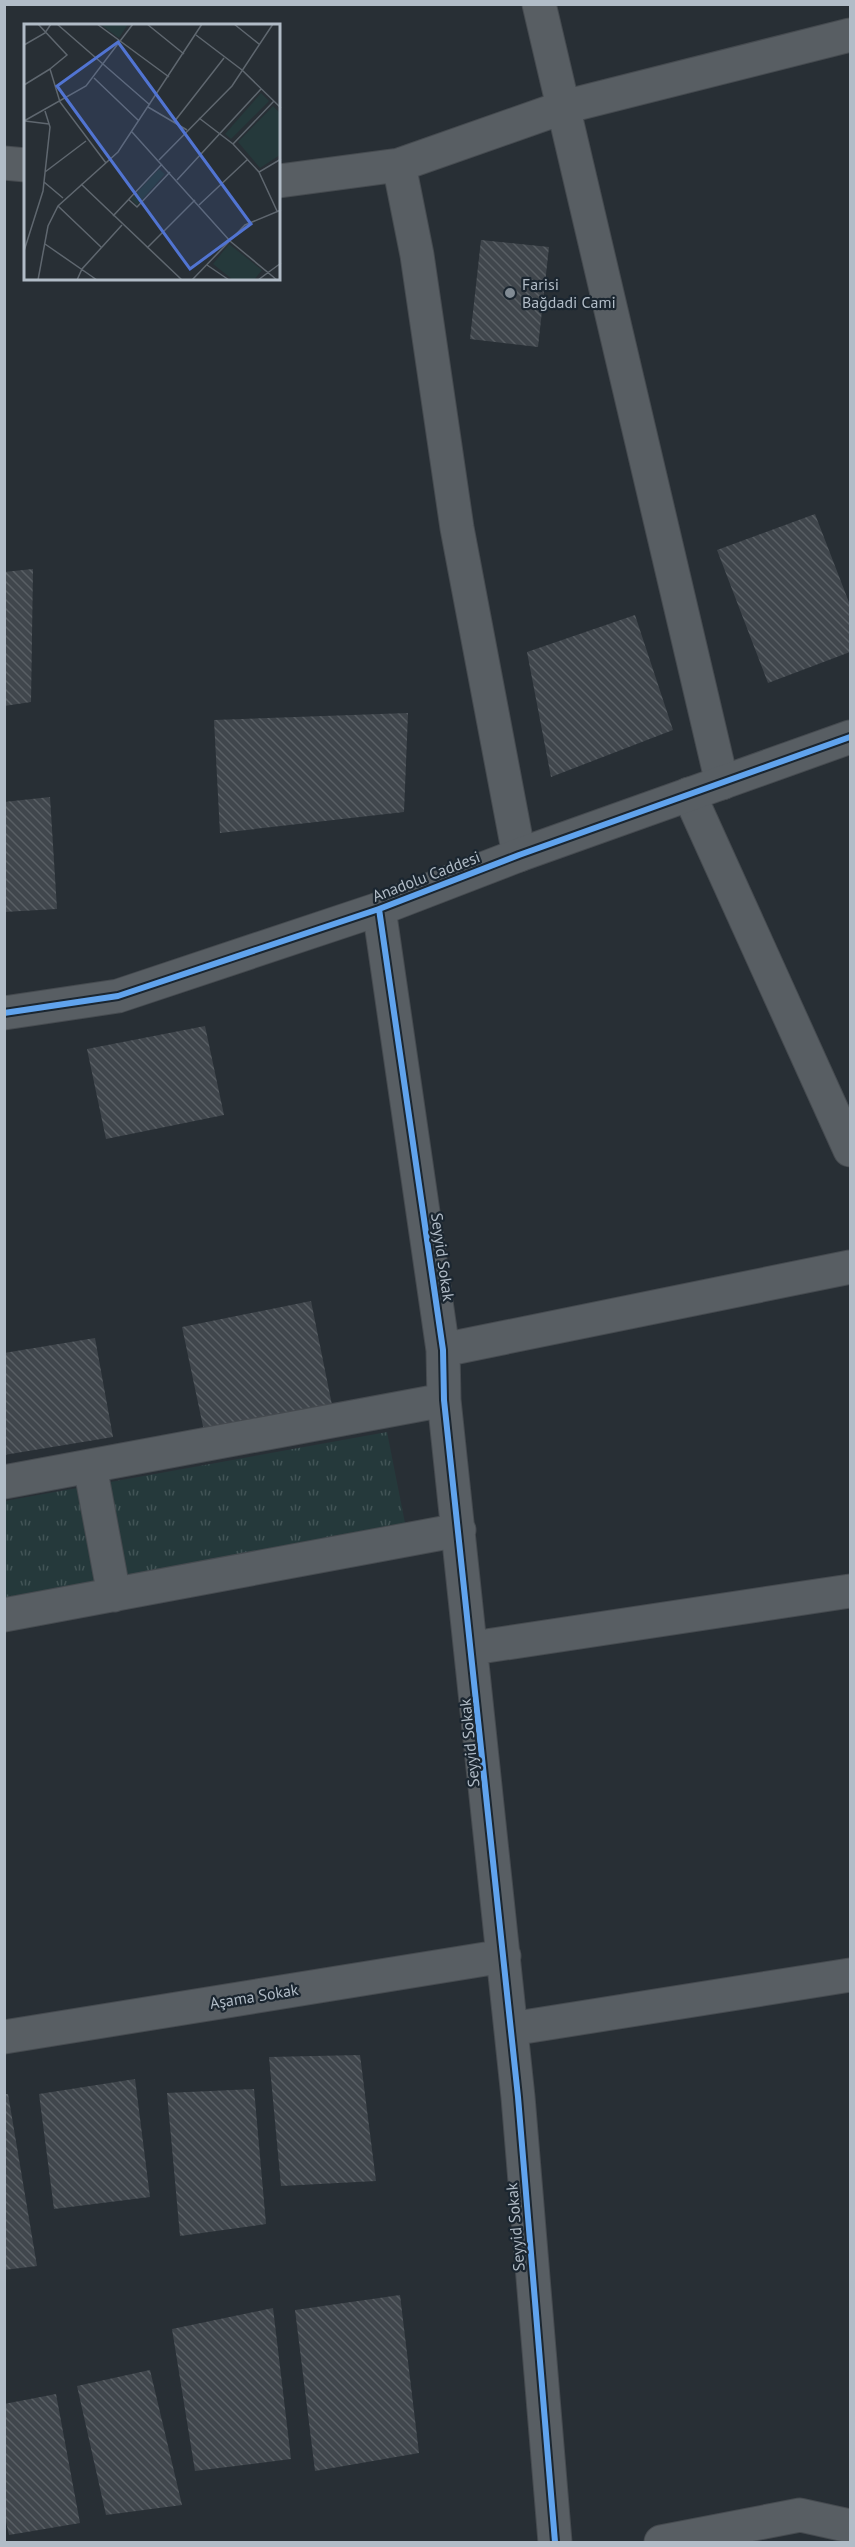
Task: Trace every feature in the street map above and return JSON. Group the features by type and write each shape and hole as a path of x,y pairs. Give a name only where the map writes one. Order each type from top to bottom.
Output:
{"street":[{"path":"540,4 722,783"},
{"path":"280,181 399,165 564,107 850,35"},
{"path":"4,164 24,165"},
{"path":"399,165 417,255 457,528 519,855"},
{"name":"Anadolu Caddesi","path":"4,1013 118,996 379,909 519,855 850,737"},
{"path":"689,794 841,1104 850,1150"},
{"name":"Seyyid Sokak","path":"379,909 442,1350 444,1400 473,1648 504,1956 555,2542"},
{"path":"442,1350 850,1267"},
{"path":"4,1482 444,1400"},
{"path":"90,1466 114,1595"},
{"path":"4,1615 459,1530"},
{"path":"473,1648 850,1591"},
{"name":"Aşama Sokak","path":"4,2037 504,1956"},
{"path":"511,2030 850,1975"},
{"path":"661,2542 800,2515 850,2526"}],"green space":[{"path":"387,1432 405,1523 5,1601 5,1501"}],"building":[{"name":"Farisi Bağdadi Cami","path":"481,240 549,247 538,347 470,339"},
{"path":"815,514 850,605 850,652 768,683 717,550"},
{"path":"33,569 31,702 4,706 4,572"},
{"path":"635,615 673,730 551,777 527,652"},
{"path":"408,713 404,812 220,833 214,720"},
{"path":"50,797 57,909 4,912 4,802"},
{"path":"205,1026 224,1115 106,1139 87,1049"},
{"path":"311,1301 332,1405 204,1431 182,1327"},
{"path":"95,1338 113,1437 4,1455 4,1353"},
{"path":"360,2055 376,2181 281,2186 269,2057"},
{"path":"135,2079 150,2197 54,2209 39,2094"},
{"path":"254,2089 266,2224 180,2236 167,2093"},
{"path":"4,2094 8,2094 37,2266 4,2270"},
{"path":"400,2295 419,2453 315,2471 295,2310"},
{"path":"273,2308 291,2459 195,2471 172,2329"},
{"path":"150,2370 182,2505 106,2515 77,2386"},
{"path":"56,2394 80,2523 9,2535 4,2513 4,2404"}],"cycle path":[{"path":"4,1013 118,996 379,909 519,855 850,737"},
{"path":"379,909 443,1350 444,1400 518,2097 555,2542"}],"place":[{"name":"Farisi Bağdadi Cami","path":"510,293"}]}
